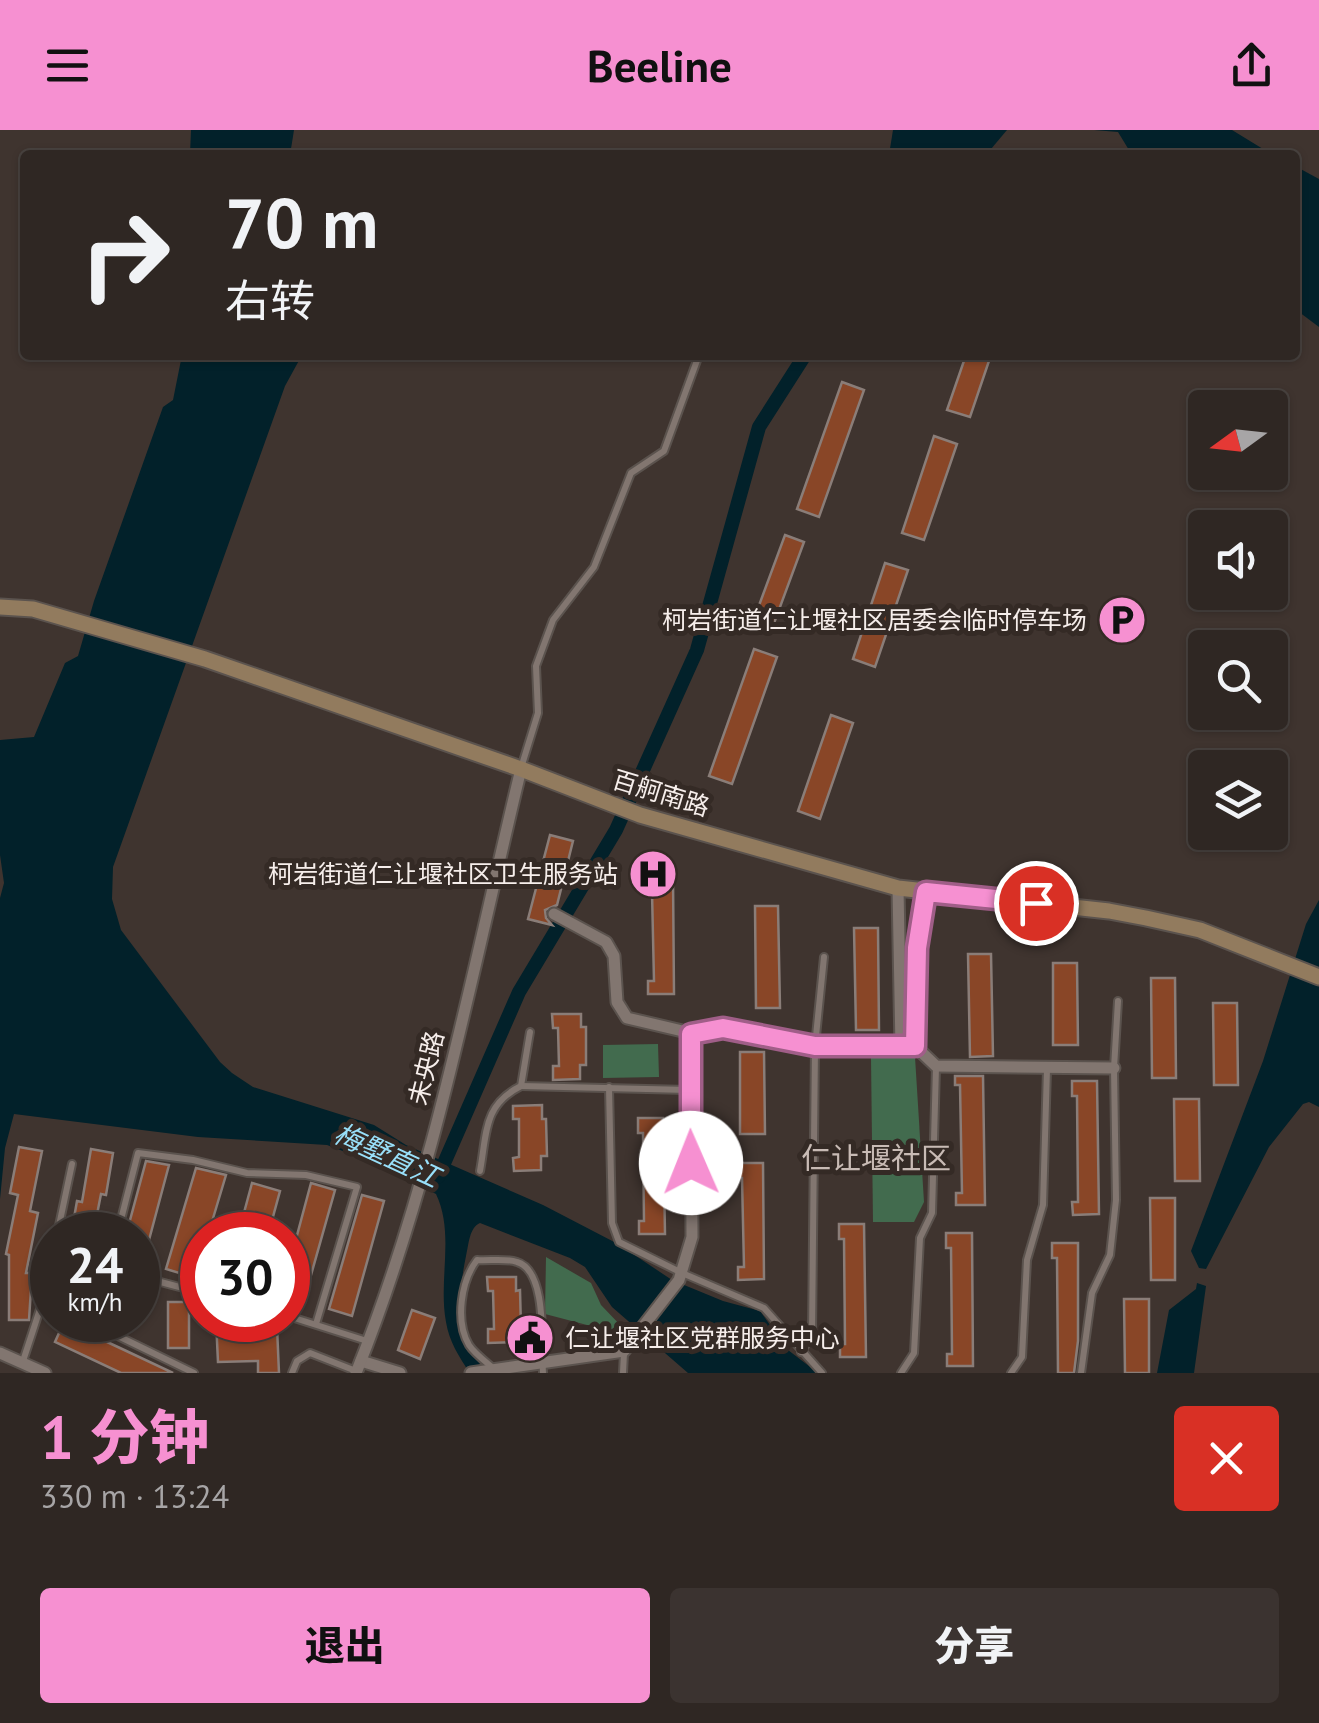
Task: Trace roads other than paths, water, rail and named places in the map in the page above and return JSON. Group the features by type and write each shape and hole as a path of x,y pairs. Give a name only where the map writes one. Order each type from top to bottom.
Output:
{"street":[{"name":"百舸南路","path":"0,607 33,609 205,659 521,769 640,815 898,888 1146,918 1200,930 1319,977"},
{"name":"未央路","path":"358,1368 409,1224 430,1148 521,769"},
{"path":"898,888 901,1048"},
{"path":"926,892 917,948 915,1046 936,1066 1114,1068"},
{"path":"554,914 606,942 614,956 617,1002 627,1018 691,1034 723,1028 815,1046 915,1046"},
{"path":"471,1373 543,1367 624,1352 680,1277 692,1237 691,1034"},
{"path":"0,1353 44,1373"},
{"path":"358,1368 400,1373"}],"lane":[{"path":"521,769 538,712 536,666 553,620 594,568 630,473 664,451 697,360"},
{"path":"802,1352 812,1335 815,1046 824,958"},
{"path":"1081,1373 1092,1293 1110,1255 1116,1200 1114,1068 1118,1001"},
{"path":"521,1086 530,1032"},
{"path":"901,1373 914,1353 920,1238 932,1213 936,1066"},
{"path":"1011,1373 1022,1357 1027,1260 1043,1205 1047,1069"},
{"path":"480,1170 490,1114 501,1096 521,1086 690,1090"},
{"path":"609,1087 612,1223 619,1242 680,1277 764,1308 822,1373"},
{"path":"123,1212 138,1153 193,1160 246,1173 306,1174 356,1187 316,1324"},
{"path":"62,1212 72,1164"},
{"path":"490,1369 469,1345 463,1316 464,1277 477,1260 516,1261 531,1269 538,1286 543,1367"},
{"path":"310,1322 368,1342"},
{"path":"22,1363 30,1339"},
{"path":"130,1342 194,1373"},
{"path":"623,1373 624,1352"},
{"path":"292,1373 297,1361 310,1353 358,1368"}],"water":[{"path":"191,130 294,130 291,150 190,150"},
{"path":"893,130 1007,130 990,150 890,150"},
{"path":"1094,130 1232,130 1265,150 1129,150 1118,132"},
{"path":"1300,169 1319,179 1319,327 1300,313"},
{"name":"梅墅直江","path":"181,360 299,360 285,386 113,867 112,899 121,930 220,1062 253,1087 374,1125 406,1145 543,1205 618,1244 672,1280 760,1311 788,1350 818,1373 688,1373 612,1307 585,1267 480,1223 470,1237 460,1303 469,1347 488,1373 470,1373 455,1349 446,1322 444,1225 436,1194 327,1145 198,1137 14,1114 5,1148 0,1199 0,898 4,883 0,855 0,740 34,737 65,663 78,656 163,407 173,400"},
{"path":"1319,900 1319,1107 1309,1102 1303,1104 1269,1147 1206,1269 1199,1268 1191,1251 1263,1061 1306,924"},
{"path":"1197,1283 1206,1286 1194,1373 1157,1373 1169,1310 1196,1289"}],"waterway":[{"name":"梅墅直江","path":"438,1177 519,992 616,830 697,650 759,427 802,360"}],"place":[{"name":"柯岩街道仁让堰社区居委会临时停车场","path":"1122,620"},
{"name":"柯岩街道仁让堰社区卫生服务站","path":"653,874"},
{"name":"仁让堰社区党群服务中心","path":"530,1338"}],"district":[{"name":"仁让堰社区","path":"876,1159"}]}
